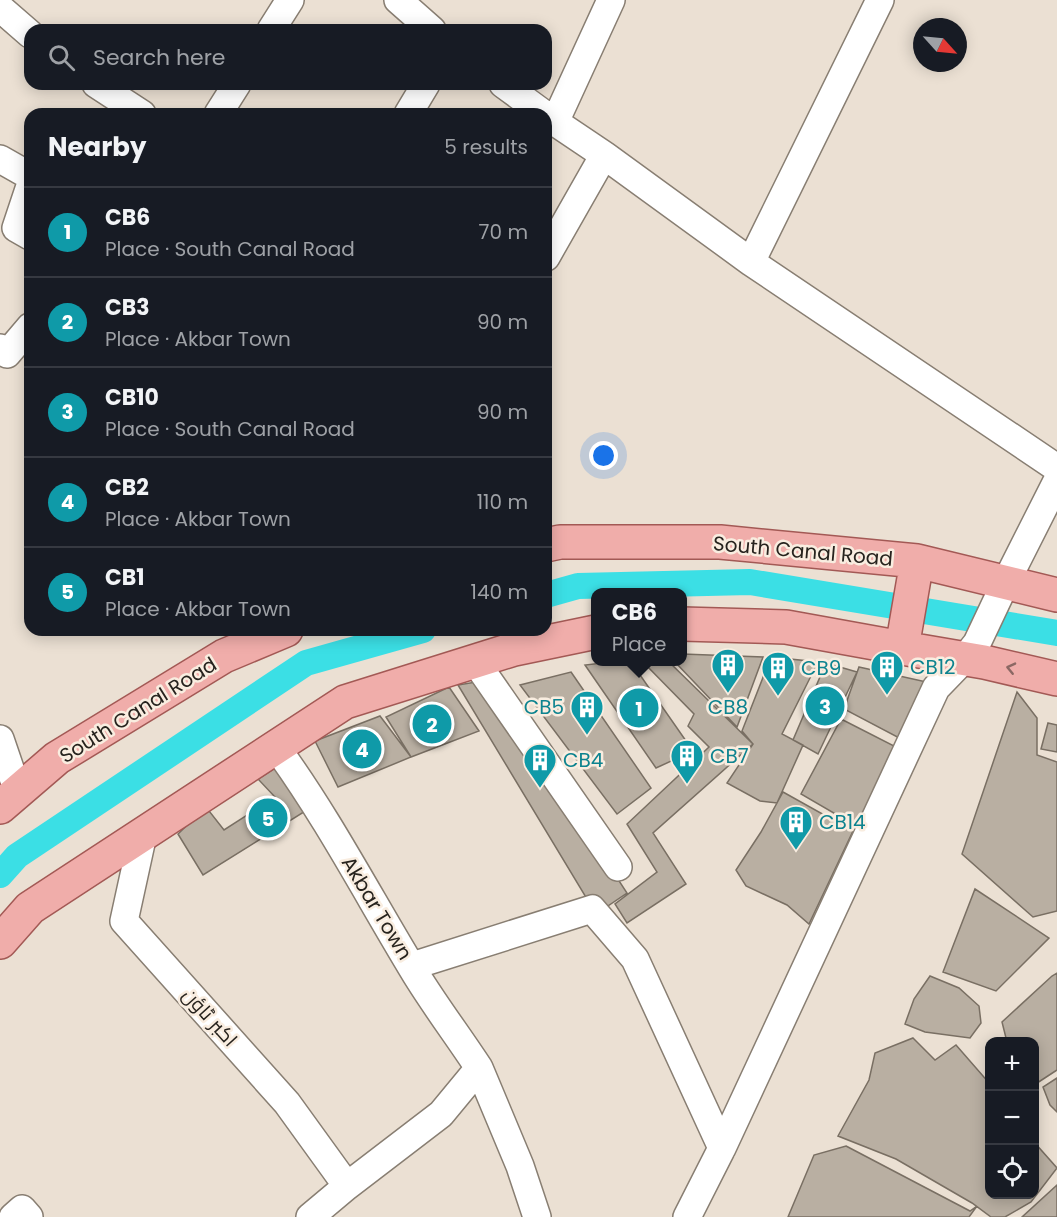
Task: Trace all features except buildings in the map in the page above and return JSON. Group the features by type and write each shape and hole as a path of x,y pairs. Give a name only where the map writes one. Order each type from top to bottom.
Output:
{"main road":[{"name":"South Canal Road","path":"552,544 720,542 917,563 1005,585 1057,595"},
{"path":"903,645 917,563"},
{"path":"687,624 786,627 903,645 971,651 1057,679"},
{"path":"0,942 30,908 345,702 514,650 591,633"},
{"name":"South Canal Road","path":"9,800 57,759 224,656 272,636"}],"street":[{"path":"275,24 290,0"},
{"path":"398,0 425,24"},
{"path":"552,110 611,0"},
{"path":"751,262 880,0"},
{"path":"0,8 24,29"},
{"path":"105,90 133,108"},
{"path":"222,108 233,90"},
{"path":"412,108 422,90"},
{"path":"511,90 536,108"},
{"path":"552,120 751,262 1057,468"},
{"path":"552,246 604,155"},
{"path":"0,159 24,173"},
{"path":"24,204 16,228 24,233"},
{"path":"0,348 7,354 24,334"},
{"path":"687,1217 722,1148 936,688 971,651 1057,481"},
{"path":"475,661 618,867"},
{"path":"0,739 9,800"},
{"name":"Akbar Town","path":"276,747 357,873 412,966 479,1068 520,1166 537,1217"},
{"name":"اکبر ٹاؤن","path":"143,834 124,921 287,1103 347,1186"},
{"path":"412,966 592,909 635,959 722,1148"},
{"path":"310,1217 441,1114 479,1068"},
{"path":"13,1217 22,1209 29,1217"}],"waterway":[{"path":"552,593 578,586 750,582 1057,633"},
{"path":"0,875 17,856 306,663 402,636"}],"place":[{"name":"CB8","path":"728,694"},
{"name":"CB12","path":"887,696"},
{"name":"CB9","path":"778,697"},
{"name":"CB10","path":"825,706"},
{"name":"CB6","path":"639,708"},
{"name":"CB3","path":"432,724"},
{"name":"CB5","path":"587,736"},
{"name":"CB2","path":"362,749"},
{"name":"CB7","path":"687,785"},
{"name":"CB4","path":"540,789"},
{"name":"CB1","path":"268,818"},
{"name":"CB14","path":"796,851"}]}
